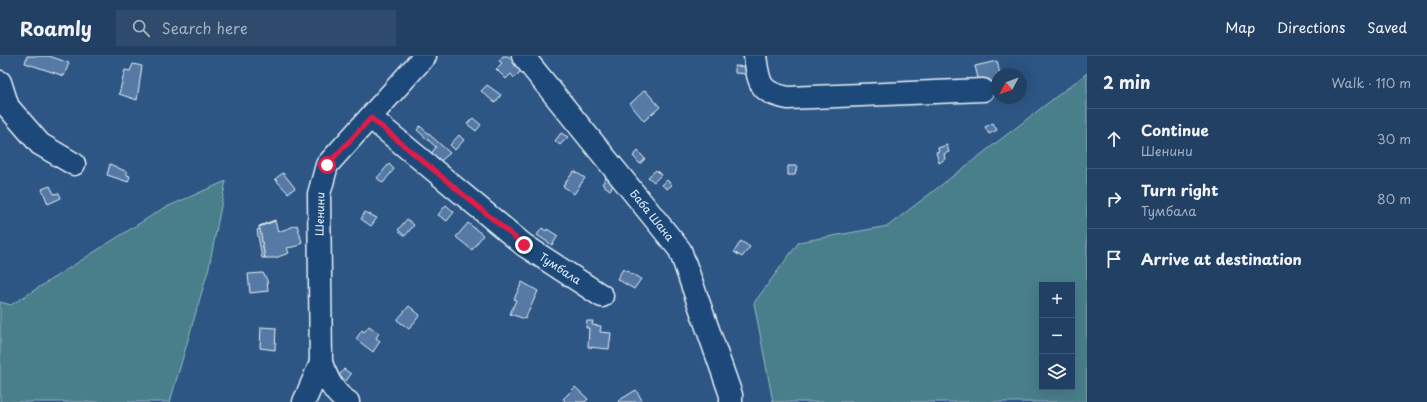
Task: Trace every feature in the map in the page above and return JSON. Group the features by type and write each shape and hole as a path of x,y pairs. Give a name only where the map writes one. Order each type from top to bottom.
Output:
{"lane":[{"name":"Шенини","path":"348,402 340,397 329,381 321,363 320,194 322,177 327,165 371,118 425,56"},
{"name":"Баба Шана","path":"524,56 680,250 731,395 731,402"},
{"path":"755,56 759,77 767,92 772,95 788,98 983,90"},
{"path":"0,82 8,107 40,144 74,164"},
{"name":"Тумбала","path":"371,118 524,245 602,296"},
{"path":"304,402 321,363"}],"green space":[{"path":"1087,73 1087,402 773,402 754,303 799,242 888,226"},
{"path":"226,181 209,267 170,402 0,402 0,302 11,305 162,209"}],"building":[{"path":"27,56 49,56 69,63 64,76 25,63"},
{"path":"503,56 508,56 522,70 514,78 511,74 506,79 496,69 502,63 499,61"},
{"path":"997,61 999,68 991,68 991,83 980,86 975,66"},
{"path":"133,64 142,66 137,100 119,94 125,70 130,71"},
{"path":"735,66 750,67 748,74 735,73"},
{"path":"487,85 501,95 495,103 481,91"},
{"path":"645,90 660,107 644,121 630,104"},
{"path":"473,118 481,125 476,131 467,124"},
{"path":"993,123 997,130 989,134 985,127"},
{"path":"420,126 450,153 436,165 428,158 436,147 417,130"},
{"path":"561,133 568,137 560,145 555,141"},
{"path":"459,135 464,140 455,150 450,145"},
{"path":"947,145 949,152 944,154 945,159 939,163 936,152 939,151 938,148"},
{"path":"638,151 645,159 640,164 633,156"},
{"path":"110,164 127,172 127,175 130,176 128,182 107,175"},
{"path":"389,164 394,169 383,183 377,178"},
{"path":"788,166 797,166 795,175 788,175"},
{"path":"656,170 661,175 654,182 648,177"},
{"path":"574,171 585,178 574,194 563,186"},
{"path":"283,173 295,188 288,193 275,179"},
{"path":"606,178 614,184 610,190 602,184"},
{"path":"667,180 672,185 667,189 662,185"},
{"path":"50,186 54,194 59,193 61,198 48,204 42,189"},
{"path":"446,205 454,212 447,221 438,215"},
{"path":"365,212 377,218 371,226 361,219"},
{"path":"407,219 414,225 405,236 398,230"},
{"path":"275,221 259,227 259,226"},
{"path":"275,221 278,232 297,225 302,242 298,246 287,248 289,253 275,258 265,258 259,227"},
{"path":"468,223 483,235 472,250 456,237"},
{"path":"542,228 546,231 547,229 558,236 552,245 537,235"},
{"path":"260,229 265,258 262,258 257,230"},
{"path":"741,241 750,247 742,257 734,252"},
{"path":"623,269 641,279 634,289 617,279"},
{"path":"263,273 267,280 268,291 250,293 248,274"},
{"path":"522,282 538,291 525,319 510,314 516,300 514,299"},
{"path":"409,306 420,315 409,329 397,320"},
{"path":"587,321 593,321 592,325 601,326 600,332 611,333 609,349 588,347 589,328 586,328"},
{"path":"369,326 379,333 376,338 380,341 373,352 356,339 362,330 364,332"},
{"path":"261,327 276,328 275,350 260,348"},
{"path":"344,369 351,374 346,381 339,376"},
{"path":"575,387 588,399 585,402 566,402 563,399"},
{"path":"636,390 643,402 618,401"}],"route":[{"path":"327,165 371,118 524,245"}]}
